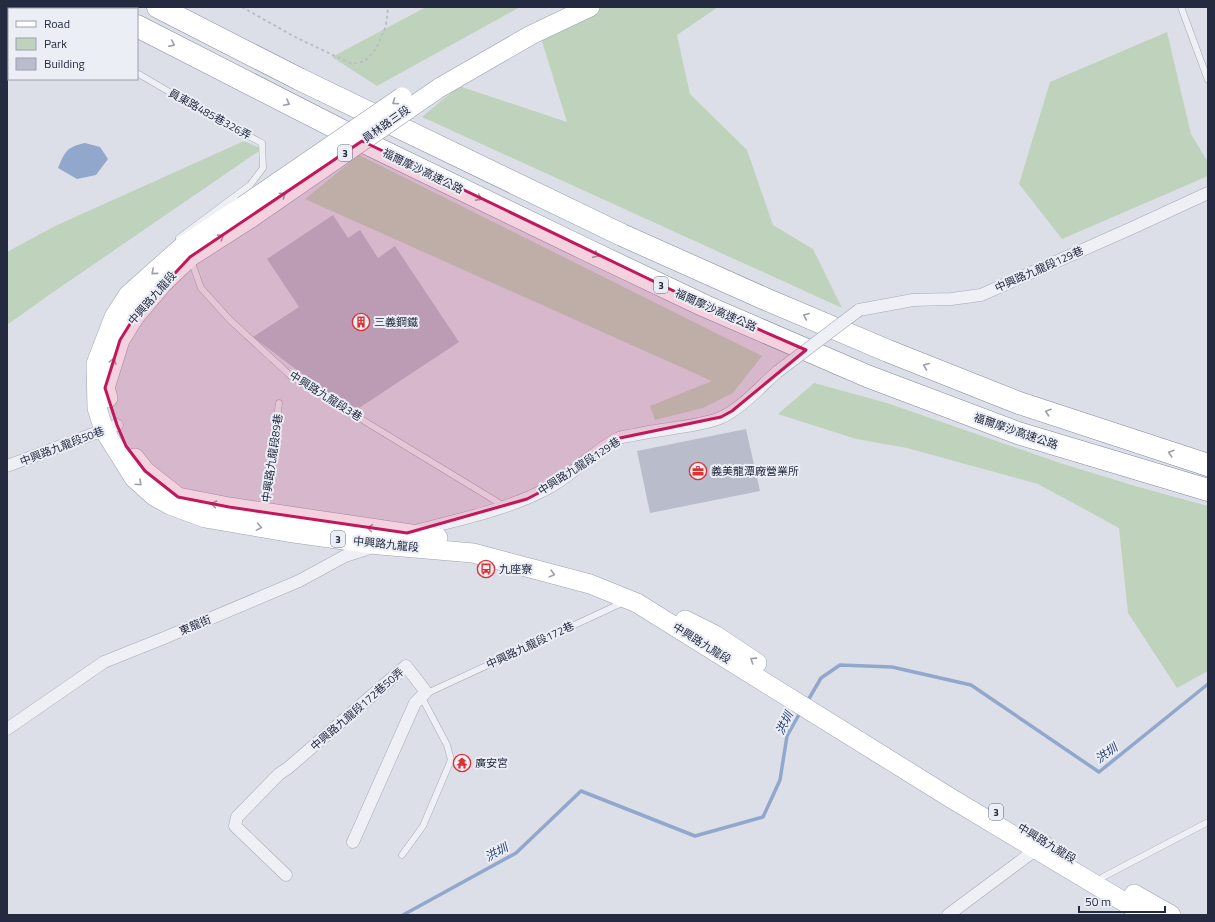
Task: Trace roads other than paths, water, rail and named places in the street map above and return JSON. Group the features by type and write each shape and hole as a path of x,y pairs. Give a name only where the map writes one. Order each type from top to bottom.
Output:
{"highway":[{"path":"158,7 299,79 594,221 763,298 888,351 1019,403 1208,465"},
{"name":"福爾摩沙高速公路","path":"138,27 366,143 712,309 867,376 1018,433 1208,490"}],"main road":[{"name":"員林路三段","path":"187,251 247,212 433,84 482,48 562,7"},
{"name":"員林路三段","path":"433,84 590,7"},
{"name":"中興路九龍段","path":"187,251 135,316 120,340 105,388 110,427 134,478 154,496 170,505 205,518 287,532 500,546 567,564 633,597 715,635 795,695 1040,846 1146,915"},
{"name":"中興路九龍段","path":"110,427 145,471 178,497 264,512 394,539 473,553 633,597"},
{"name":"中興路九龍段","path":"1040,846 1103,877 1171,915"}],"street":[{"name":"中興路九龍段129巷","path":"394,539 527,500 576,470 620,438 642,432 708,422 721,418 732,412 777,372 859,310 913,300 951,299 981,295 1208,193"},
{"name":"中興路九龍段50巷","path":"7,466 110,427"},
{"name":"東龍街","path":"7,729 104,662 299,581 345,556 394,539"},
{"name":"中興路九龍段172巷50弄","path":"286,875 235,826 237,817 279,774 288,768 406,666 426,692 421,696"},
{"path":"353,842 416,703 421,696"},
{"path":"948,915 1040,846"}],"lane":[{"path":"1181,7 1208,80"},
{"name":"員東路485巷326弄","path":"138,74 207,114 262,143 263,168 250,185 179,238 187,251"},
{"name":"中興路九龍段3巷","path":"187,251 201,288 230,320 292,377 506,506"},
{"name":"中興路九龍段89巷","path":"264,512 280,403"},
{"name":"中興路九龍段172巷","path":"421,696 633,597"},
{"path":"402,855 423,826 451,760 447,745 421,696"},
{"path":"1103,877 1208,822"}],"water":[{"path":"85,143 100,147 108,159 96,175 77,179 58,168 63,157 70,148"}],"waterway":[{"name":"洪圳","path":"807,702 821,678 840,665 892,667 971,685 1099,772 1208,684"},
{"name":"洪圳","path":"403,915 516,853 581,791 695,836 763,817 780,780 787,736 801,711"}],"place":[{"name":"三義鋼鐵","path":"361,322"},
{"name":"義美龍潭廠營業所","path":"698,471"},
{"name":"九座寮","path":"486,569"},
{"name":"廣安宮","path":"462,763"}]}
